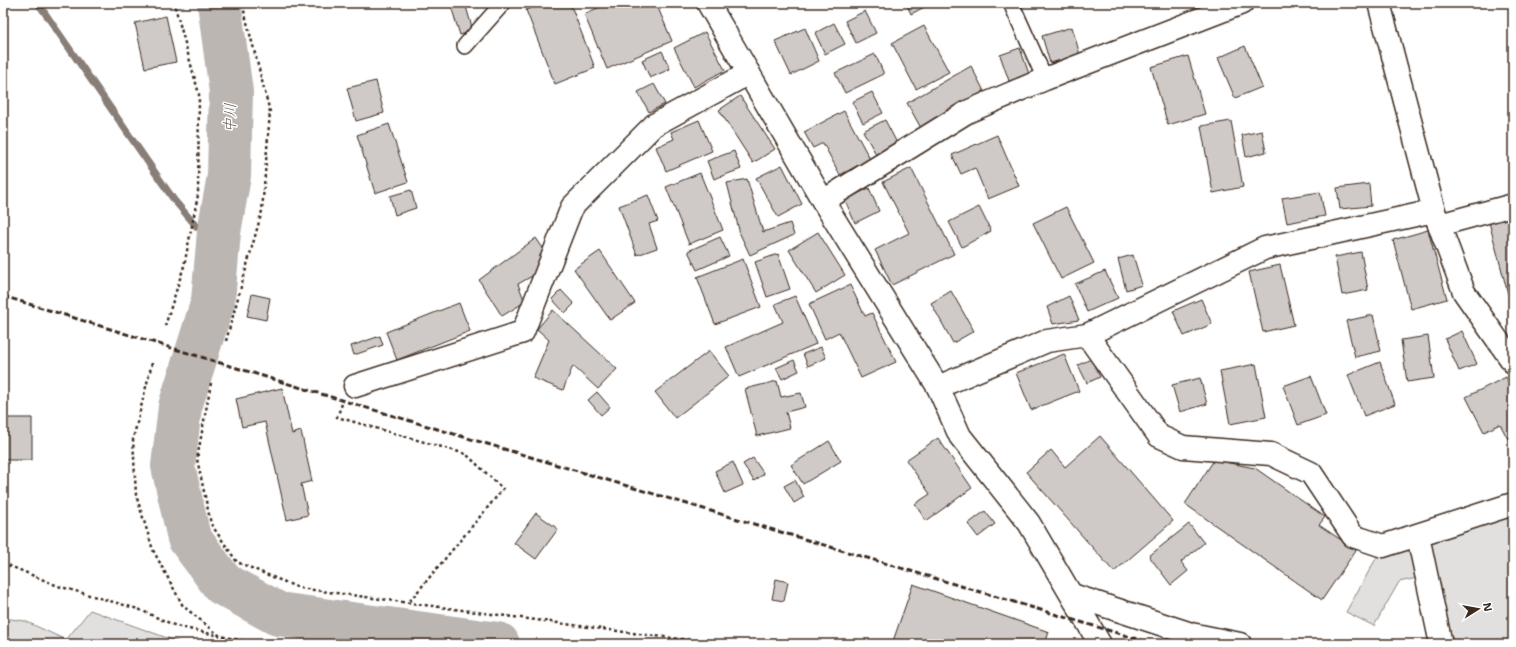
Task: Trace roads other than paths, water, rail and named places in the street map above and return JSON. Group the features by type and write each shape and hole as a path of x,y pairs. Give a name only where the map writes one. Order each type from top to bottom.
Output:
{"street":[{"path":"708,3 823,201 938,387 960,436 1029,523 1100,644"},
{"path":"823,201 967,112 1045,79 1242,3"},
{"path":"1379,3 1437,218 1464,292 1513,362"},
{"path":"355,386 524,332 572,206 654,125 749,73"},
{"path":"938,387 1047,341 1087,335 1265,248 1513,205"},
{"path":"1087,335 1158,436 1183,447 1271,454 1312,473 1353,536 1383,546 1418,536 1513,504"},
{"path":"1418,536 1441,644"},
{"path":"1072,595 1191,634 1240,644"}],"lane":[{"path":"465,46 503,3"},
{"path":"1012,3 1045,79"}],"waterway":[{"path":"38,3 174,200 197,227 219,232"},
{"name":"中川","path":"219,3 231,92 229,176 219,232 213,301 180,407 173,466 189,538 223,584 278,614 498,644"}],"railway":[{"path":"3,296 344,401 1154,644"}]}
